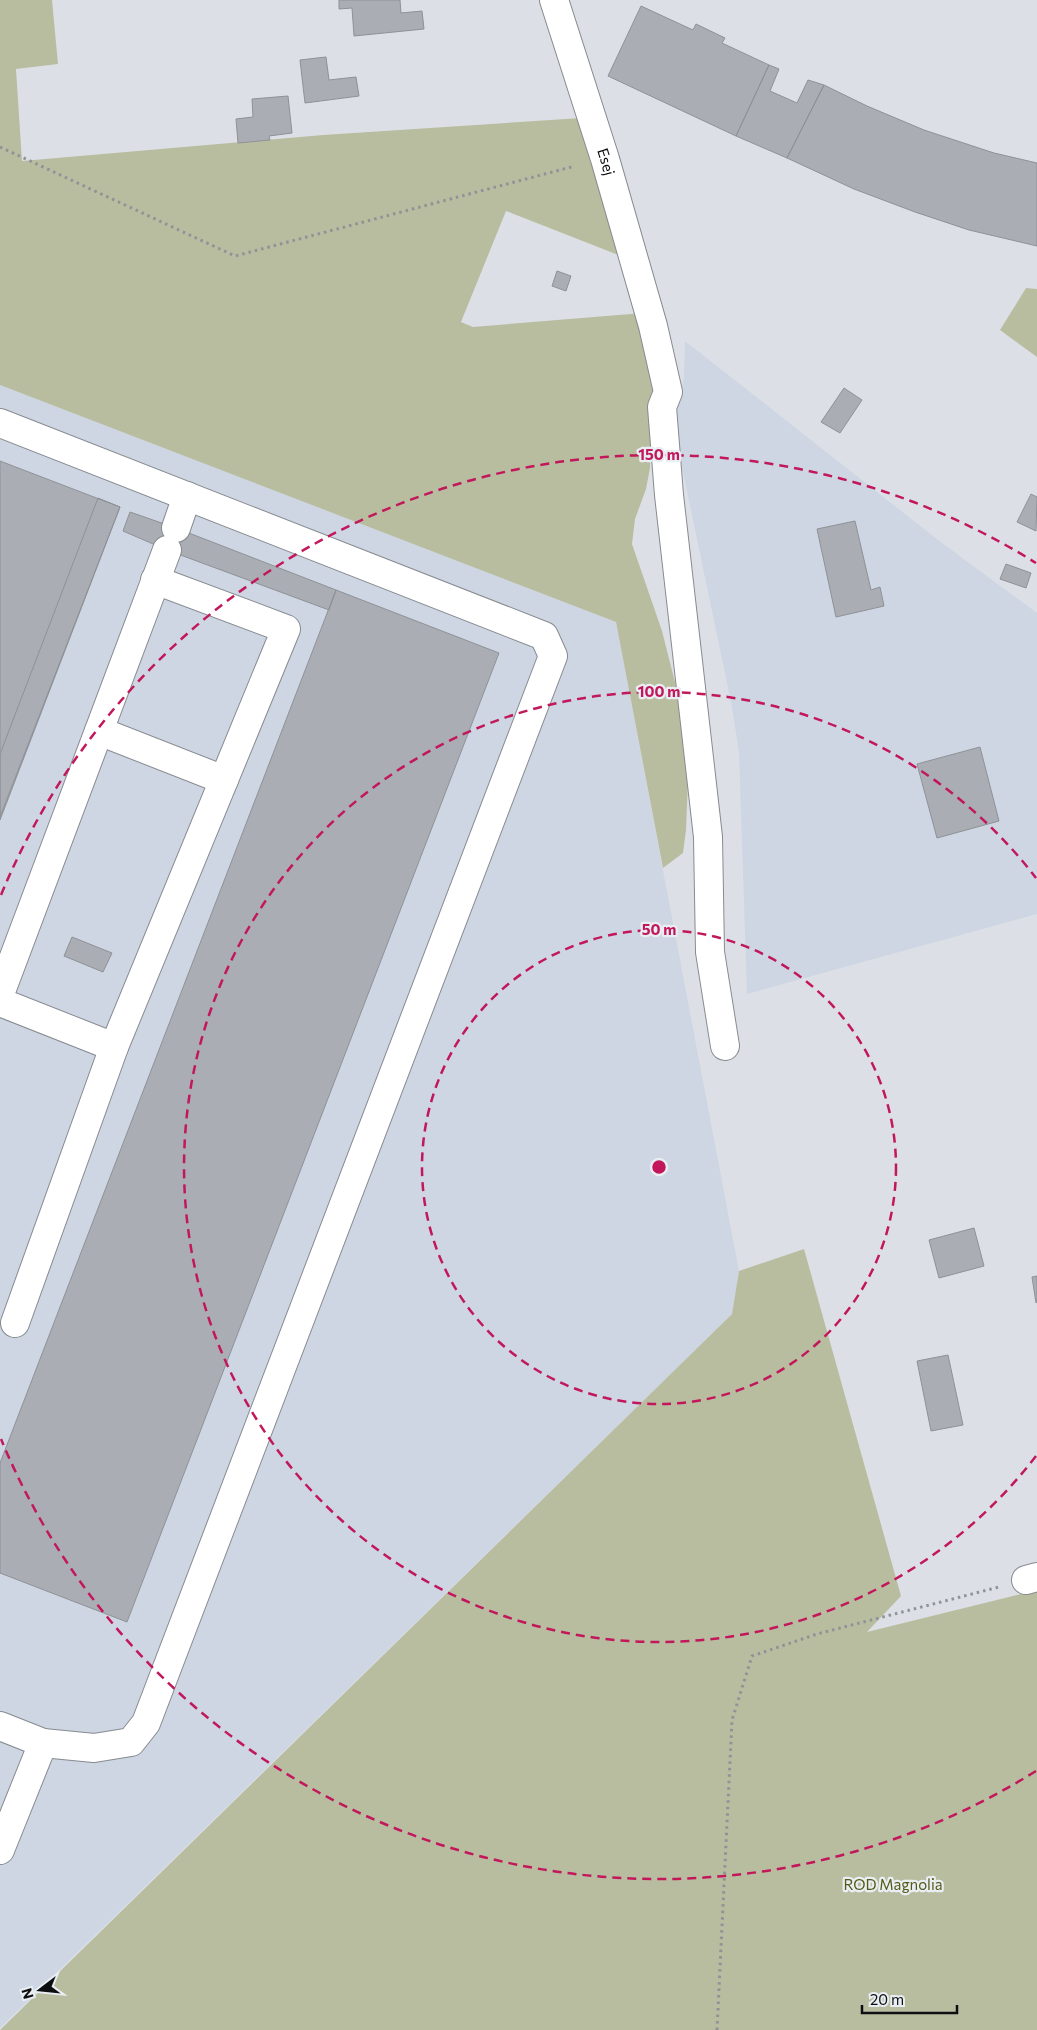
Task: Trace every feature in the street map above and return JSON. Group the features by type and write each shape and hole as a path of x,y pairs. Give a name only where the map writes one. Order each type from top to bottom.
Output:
{"street":[{"name":"Esej","path":"554,0 605,159 653,326 668,392 662,407 669,494 708,837 710,952 725,1046"},
{"path":"0,423 544,636 552,656 146,1723 131,1742 94,1748 43,1743 0,1726"},
{"path":"0,994 187,496"},
{"path":"15,1323 114,1046 286,629 156,580"},
{"path":"99,732 224,780"},
{"path":"0,1002 114,1046"},
{"path":"0,1850 43,1743"}],"path":[{"path":"0,147 235,256 605,159"},
{"path":"717,2030 732,1720 752,1656 816,1634 1031,1578"}],"shaded area":[{"path":"685,341 942,543 1037,613 1037,914 747,994 739,752 732,707 673,424 684,378"},
{"path":"0,385 616,622 739,1271 732,1314 0,2028"}],"green space":[{"path":"0,0 52,0 58,64 16,69 22,161 323,135 581,118 626,258 506,211 461,322 473,327 643,313 656,374 650,409 650,468 646,489 635,519 632,544 662,631 680,702 688,779 683,853 663,868 616,622 0,385"},
{"path":"1026,288 1037,289 1037,357 1000,330"},
{"name":"ROD Magnolia","path":"804,1249 901,1596 867,1632 1037,1590 1037,2030 0,2030 732,1314 739,1271"}],"building":[{"path":"339,0 400,0 401,13 422,11 424,29 354,36 352,8 339,9"},
{"path":"641,6 693,30 696,24 725,38 722,43 769,65 736,136 608,76"},
{"path":"326,57 329,80 356,77 359,96 305,103 300,60"},
{"path":"769,65 779,69 770,91 797,103 808,80 824,85 787,158 736,136"},
{"path":"824,85 867,106 924,130 994,153 1037,163 1037,246 969,230 915,212 854,189 787,158"},
{"path":"288,96 292,133 269,136 270,140 238,143 236,119 253,117 252,99"},
{"path":"557,271 571,276 566,291 552,286"},
{"path":"844,388 862,400 840,433 821,422"},
{"path":"0,461 120,507 0,820"},
{"path":"1031,494 1037,497 1036,531 1017,522"},
{"path":"98,498 120,507 0,817 0,754"},
{"path":"130,512 336,590 329,610 167,550 123,531"},
{"path":"855,521 871,590 880,587 884,606 836,617 817,529"},
{"path":"1006,564 1031,573 1026,588 1000,579"},
{"path":"336,590 499,653 127,1622 0,1573 0,1463"},
{"path":"980,747 999,821 937,838 917,764"},
{"path":"72,937 112,953 103,972 64,956"},
{"path":"974,1228 984,1266 939,1278 929,1240"},
{"path":"1037,1276 1037,1302 1036,1303 1032,1277"},
{"path":"948,1355 963,1425 931,1431 917,1361"}]}
